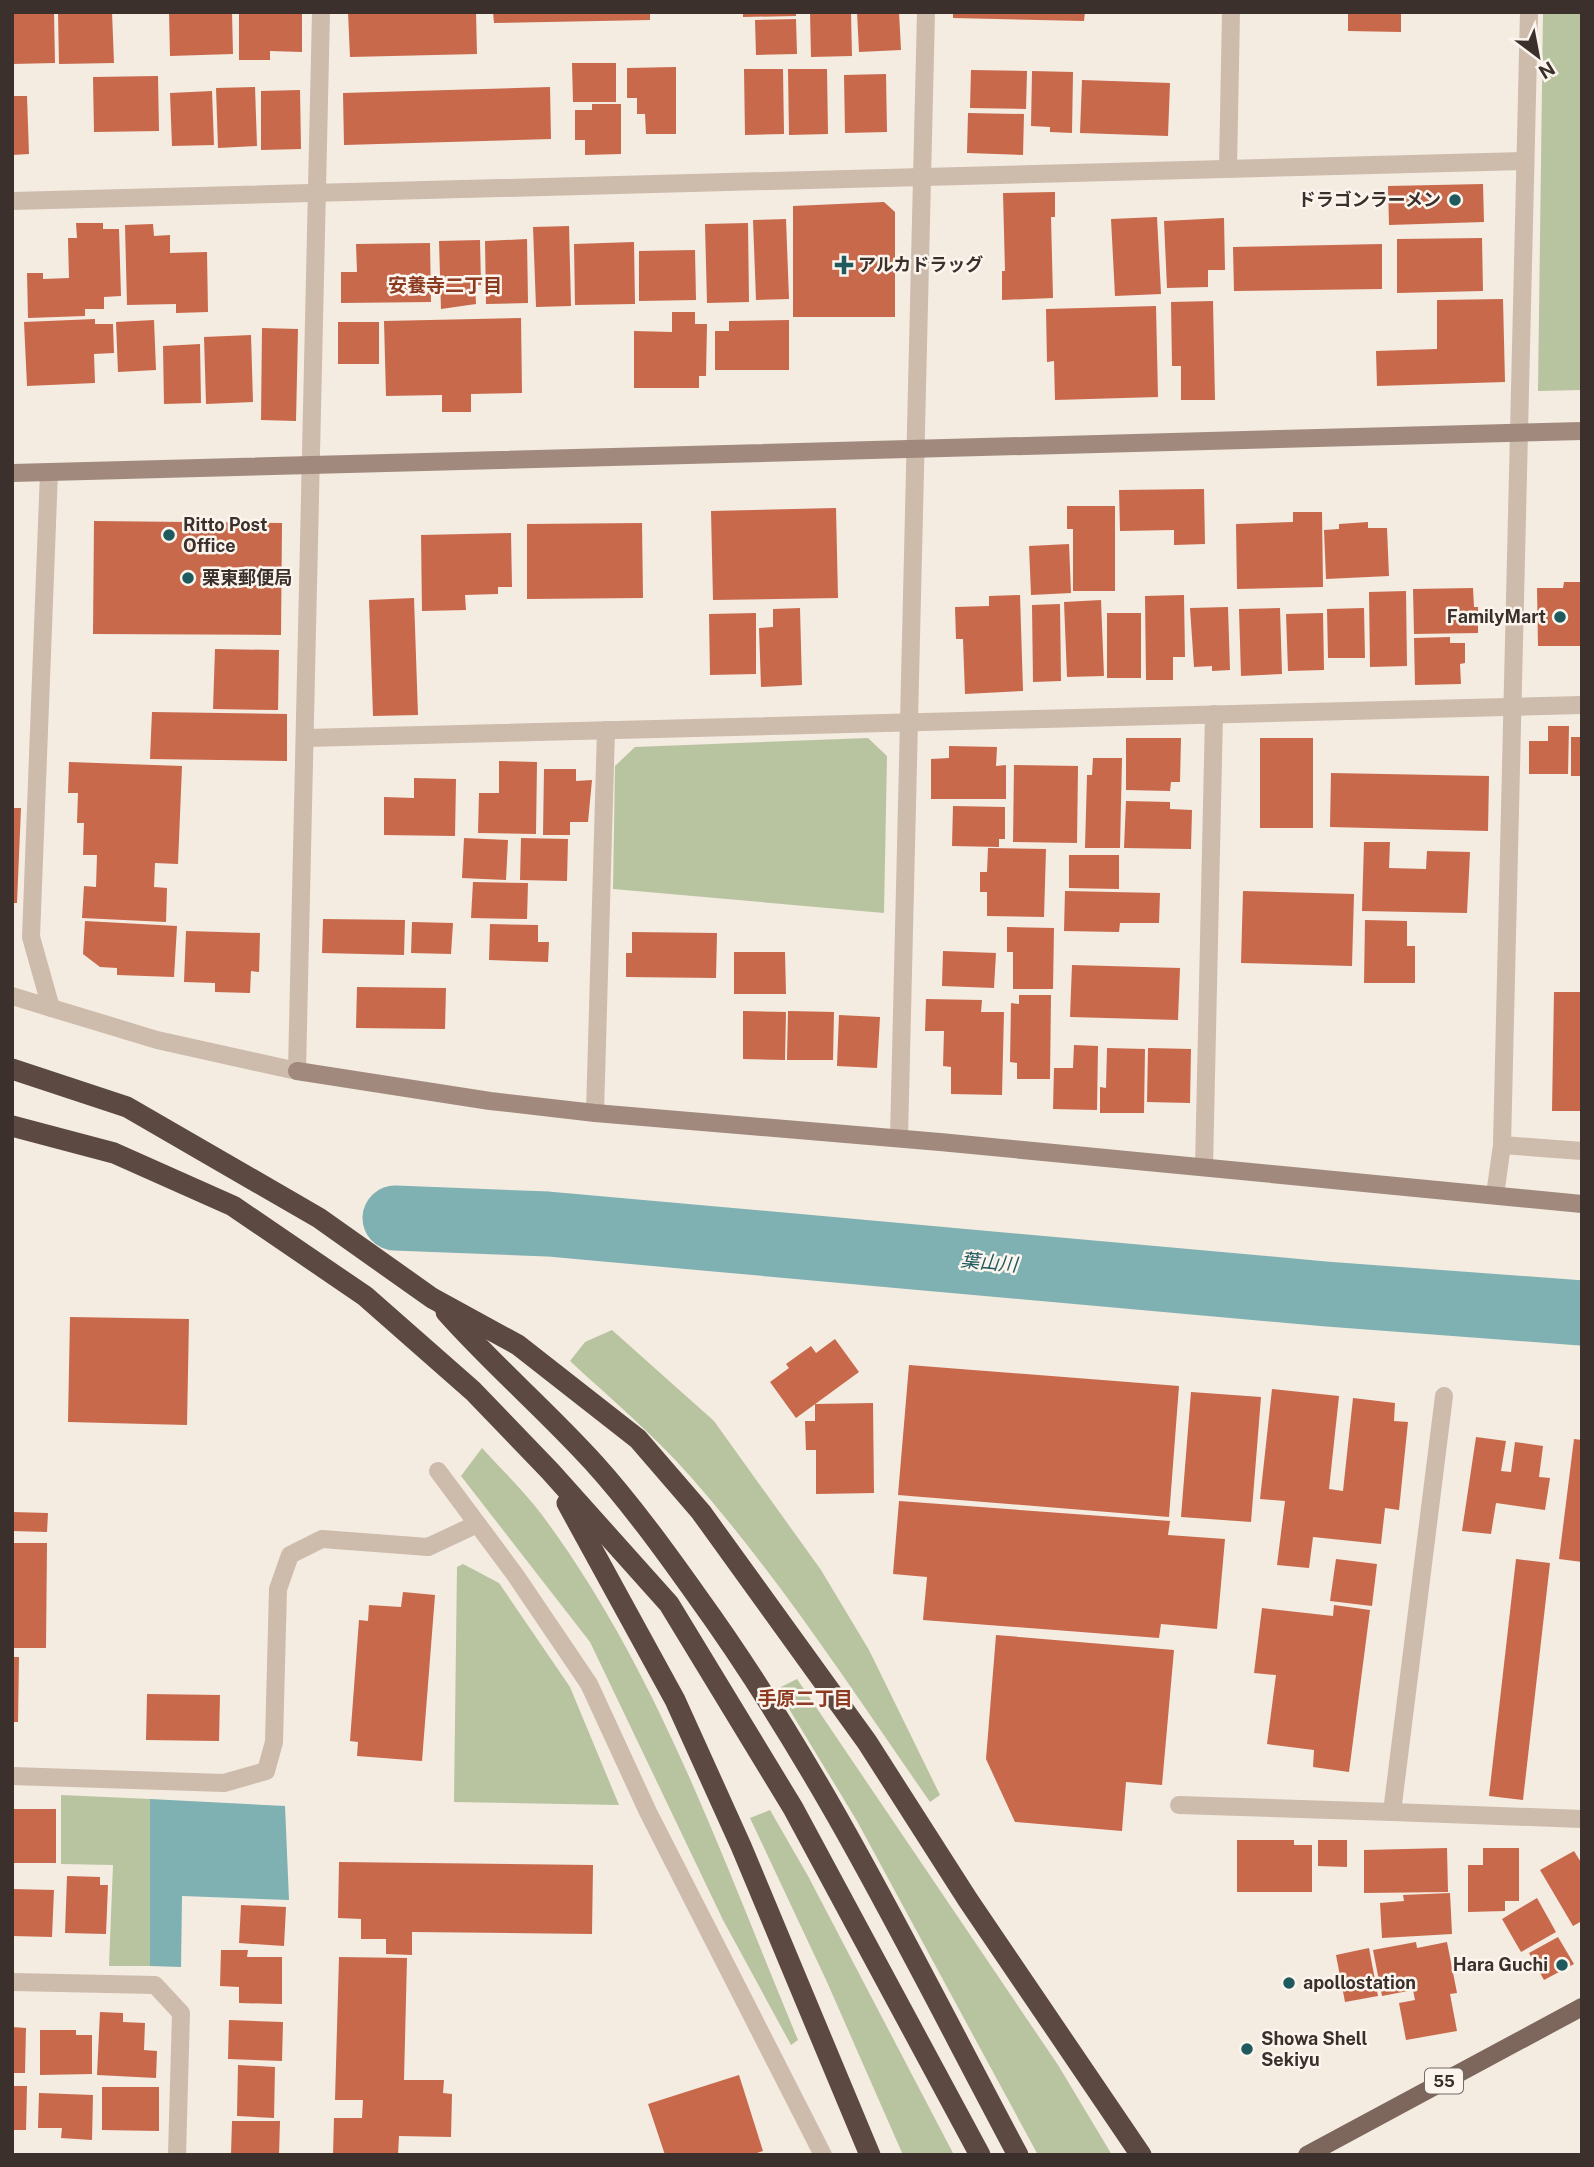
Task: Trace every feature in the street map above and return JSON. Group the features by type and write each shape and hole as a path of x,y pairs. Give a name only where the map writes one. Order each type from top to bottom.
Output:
{"highway":[{"path":"12,1069 127,1107 319,1218 432,1298 518,1345 573,1385 638,1439 701,1512 867,1742 968,1900 1141,2155"},
{"path":"12,1126 114,1153 233,1206 365,1296 473,1391 550,1471 669,1604 793,1808 980,2155"},
{"path":"432,1298 494,1365 544,1410 595,1465 698,1598 821,1788 1018,2155"},
{"path":"550,1471 675,1700 741,1846 870,2155"}],"main road":[{"name":"55","path":"1307,2155 1582,2007"}],"street":[{"path":"297,1070 321,12"},
{"path":"899,1138 926,12"},
{"path":"1228,168 1231,12"},
{"path":"1495,1195 1503,1145 1529,12"},
{"path":"12,201 1524,161"},
{"path":"12,473 1582,431"},
{"path":"49,472 31,937 51,1008"},
{"path":"305,738 1582,705"},
{"path":"1204,1167 1214,714"},
{"path":"595,1113 606,730"},
{"path":"12,996 158,1040 297,1070 490,1101 1582,1204"},
{"path":"1503,1145 1582,1151"},
{"path":"1392,1812 1444,1396"},
{"path":"438,1471 589,1684 648,1812 823,2155"},
{"path":"12,1776 224,1783 267,1771 274,1742 278,1589 290,1555 322,1539 428,1547 477,1524"},
{"path":"1179,1805 1582,1819"},
{"path":"12,1982 155,1985 181,2013 177,2155"}],"green space":[{"path":"1543,12 1582,12 1582,390 1538,391"},
{"path":"868,738 887,756 884,913 613,889 615,766 635,747"},
{"path":"612,1330 714,1421 821,1570 869,1650 940,1795 930,1802 814,1635 723,1514 632,1417 570,1361 585,1342"},
{"path":"482,1448 535,1506 584,1575 655,1703 715,1837 798,2040 791,2045 723,1920 590,1642 461,1476"},
{"path":"463,1564 499,1583 570,1687 619,1805 454,1802 457,1567"},
{"path":"797,1679 1058,2065 1112,2155 1038,2155 857,1821 777,1689"},
{"path":"61,1795 150,1799 150,1966 109,1966 113,1865 61,1864"},
{"path":"770,1810 808,1876 954,2155 903,2155 827,1982 750,1818"}],"water":[{"path":"150,1799 285,1806 289,1900 182,1896 181,1967 150,1966"}],"building":[{"path":"12,12 54,12 55,63 12,64"},
{"path":"58,12 112,12 114,63 59,64"},
{"path":"169,12 232,12 233,54 170,56"},
{"path":"239,12 302,12 302,52 270,51 270,60 239,60"},
{"path":"348,12 476,12 477,54 350,57"},
{"path":"493,12 650,12 650,20 494,23"},
{"path":"743,12 796,12 796,16 743,17"},
{"path":"810,12 851,12 852,56 811,57"},
{"path":"857,12 899,12 901,50 859,52"},
{"path":"953,12 1085,12 1084,21 953,18"},
{"path":"1348,12 1401,12 1401,32 1348,31"},
{"path":"796,19 797,54 756,55 755,20"},
{"path":"572,63 616,63 616,102 573,102"},
{"path":"676,67 676,134 646,134 645,114 637,114 637,98 627,98 627,68"},
{"path":"744,69 783,69 784,134 745,135"},
{"path":"788,69 827,69 828,134 789,135"},
{"path":"971,70 1027,71 1026,109 970,108"},
{"path":"1032,71 1073,72 1072,133 1050,132 1050,127 1031,126"},
{"path":"886,74 887,132 845,133 844,75"},
{"path":"158,76 159,131 94,132 93,77"},
{"path":"1082,80 1170,83 1168,136 1080,133"},
{"path":"255,87 257,146 218,148 216,88"},
{"path":"550,87 551,139 344,145 343,93"},
{"path":"300,90 301,149 261,150 261,91"},
{"path":"212,91 214,145 172,146 170,93"},
{"path":"12,96 27,96 29,154 12,155"},
{"path":"592,104 621,104 621,154 585,155 585,140 575,140 575,110 592,110"},
{"path":"968,113 1024,114 1023,155 967,153"},
{"path":"1483,184 1484,222 1389,225 1388,186"},
{"path":"1055,192 1055,217 1051,217 1053,298 1002,300 1002,271 1005,271 1003,193"},
{"name":"アルカドラッグ","path":"884,202 895,212 895,317 793,317 793,206"},
{"path":"1157,217 1161,294 1115,296 1111,219"},
{"path":"1224,218 1225,270 1208,270 1208,287 1167,288 1164,221"},
{"path":"786,219 789,299 756,300 753,220"},
{"path":"76,223 103,223 103,229 119,229 121,296 104,297 104,309 85,309 85,316 28,318 27,273 43,273 43,279 69,278 68,238 77,238"},
{"path":"748,223 749,302 707,303 705,224"},
{"path":"153,224 154,236 170,235 170,253 207,252 208,312 176,313 176,304 127,305 125,225"},
{"path":"569,226 571,306 536,307 533,227"},
{"path":"1482,238 1483,291 1397,293 1397,239"},
{"path":"527,239 528,303 486,304 485,241"},
{"path":"480,240 481,285 475,285 476,304 441,309 439,241"},
{"path":"634,242 635,304 575,305 574,244"},
{"path":"430,243 431,302 341,303 341,272 357,272 356,244"},
{"path":"1382,244 1382,289 1234,291 1233,247"},
{"path":"695,250 696,300 639,301 639,251"},
{"path":"1503,299 1505,382 1377,386 1376,351 1437,349 1437,300"},
{"path":"1213,301 1215,400 1181,400 1181,366 1172,366 1171,302"},
{"path":"1156,306 1158,397 1055,400 1054,361 1047,362 1046,309"},
{"path":"672,312 695,312 695,324 707,324 706,376 699,376 699,388 634,388 634,331 672,332"},
{"path":"521,318 522,393 471,394 471,412 442,412 442,395 386,396 384,321"},
{"path":"95,319 95,324 113,324 114,353 94,354 95,383 27,386 24,322"},
{"path":"154,320 156,370 118,372 116,322"},
{"path":"789,320 789,370 715,370 715,331 729,331 729,321"},
{"path":"338,322 379,322 379,364 338,364"},
{"path":"262,328 298,329 296,421 261,420"},
{"path":"251,335 253,402 206,404 204,337"},
{"path":"200,344 201,403 164,404 163,346"},
{"path":"1204,489 1205,544 1174,545 1174,530 1120,531 1119,490"},
{"path":"1067,506 1115,506 1115,591 1073,591 1073,529 1067,529"},
{"path":"836,508 838,598 713,600 711,511"},
{"path":"1293,512 1322,512 1323,587 1237,589 1236,524 1293,522"},
{"name":"栗東郵便局","path":"94,521 282,523 281,635 93,634"},
{"path":"1368,522 1368,528 1387,528 1389,576 1326,579 1324,530 1339,529 1339,524"},
{"path":"642,523 643,598 527,599 527,524"},
{"path":"511,533 512,587 498,587 498,594 465,595 466,610 422,611 421,535"},
{"path":"1069,544 1071,593 1031,595 1029,546"},
{"name":"FamilyMart","path":"1564,582 1582,582 1582,646 1538,646 1537,588 1563,588"},
{"path":"1473,588 1474,607 1478,607 1478,633 1414,634 1413,589"},
{"path":"1406,591 1407,666 1370,667 1369,592"},
{"path":"1020,595 1023,691 965,694 963,639 956,639 955,607 989,606 989,596"},
{"path":"1184,595 1185,657 1173,657 1173,680 1146,680 1145,596"},
{"path":"414,598 418,715 373,716 369,600"},
{"path":"1101,600 1104,676 1067,677 1064,602"},
{"path":"1060,604 1061,681 1033,682 1032,605"},
{"path":"1228,607 1230,670 1212,671 1212,666 1194,667 1190,608"},
{"path":"800,608 802,685 761,687 759,628 773,627 773,609"},
{"path":"1280,608 1282,674 1241,676 1239,609"},
{"path":"1364,608 1365,658 1328,658 1327,609"},
{"path":"756,613 756,674 710,675 709,614"},
{"path":"1107,613 1141,613 1141,678 1107,678"},
{"path":"1323,613 1324,670 1288,671 1286,614"},
{"path":"1450,637 1450,643 1465,643 1465,663 1460,664 1461,684 1415,685 1414,638"},
{"path":"215,649 279,650 278,710 213,709"},
{"path":"152,712 287,714 287,761 150,759"},
{"path":"1548,726 1569,726 1568,774 1529,774 1529,741 1548,741"},
{"path":"1571,737 1582,737 1582,776 1571,776"},
{"path":"1126,738 1181,738 1180,782 1171,782 1170,791 1126,790"},
{"path":"1260,738 1313,738 1313,828 1260,828"},
{"path":"949,746 997,747 996,766 1006,765 1006,799 931,799 931,759 949,758"},
{"path":"1093,758 1122,758 1120,848 1085,848 1087,775 1092,775"},
{"path":"499,761 537,762 536,834 478,833 479,793 499,793"},
{"path":"69,762 182,766 178,864 155,863 154,887 167,888 166,922 82,918 84,886 96,887 97,855 83,855 84,823 77,823 78,793 68,793"},
{"path":"1014,765 1078,766 1077,843 1013,842"},
{"path":"544,769 576,769 576,781 592,780 588,822 570,822 570,835 543,835"},
{"path":"1331,773 1489,776 1488,831 1330,827"},
{"path":"414,778 456,779 455,836 384,835 384,797 414,798"},
{"path":"1126,801 1170,802 1170,809 1192,810 1191,849 1124,848"},
{"path":"953,806 1005,807 1005,839 999,839 999,847 952,846"},
{"path":"12,808 21,808 17,903 12,903"},
{"path":"464,838 508,840 506,880 462,878"},
{"path":"521,838 568,839 567,881 520,880"},
{"path":"1364,842 1390,842 1389,868 1426,869 1427,851 1470,852 1467,913 1362,911"},
{"path":"988,848 1046,849 1044,917 987,916 987,892 980,892 980,872 987,872"},
{"path":"1069,855 1119,855 1119,889 1069,888"},
{"path":"473,882 528,883 527,919 471,918"},
{"path":"1065,891 1160,893 1159,923 1120,923 1119,932 1064,931"},
{"path":"1243,891 1354,894 1352,966 1241,963"},
{"path":"323,919 405,920 404,955 322,953"},
{"path":"1365,920 1407,921 1407,946 1415,946 1415,983 1364,983"},
{"path":"85,921 177,926 174,977 117,975 117,968 100,967 83,954"},
{"path":"412,922 453,923 451,954 411,953"},
{"path":"490,924 538,925 538,942 549,942 548,962 489,960"},
{"path":"1007,927 1054,928 1053,989 1013,989 1013,952 1007,952"},
{"path":"186,931 260,933 259,972 251,971 250,993 215,992 215,983 184,982"},
{"path":"632,932 717,933 716,978 626,977 626,953 632,953"},
{"path":"943,951 996,953 994,988 942,986"},
{"path":"734,952 785,952 786,994 734,994"},
{"path":"1072,965 1180,968 1178,1020 1070,1017"},
{"path":"357,987 446,988 445,1029 356,1028"},
{"path":"1554,992 1582,992 1582,1111 1552,1111"},
{"path":"1019,995 1051,995 1050,1079 1017,1079 1017,1063 1010,1062 1011,1003 1019,1004"},
{"path":"926,999 982,1000 981,1012 1004,1012 1002,1095 951,1094 951,1067 943,1066 944,1031 925,1031"},
{"path":"743,1011 786,1012 785,1060 743,1059"},
{"path":"788,1011 834,1012 833,1060 787,1060"},
{"path":"839,1015 880,1017 877,1068 837,1066"},
{"path":"1074,1045 1098,1046 1097,1110 1053,1109 1054,1068 1073,1068"},
{"path":"1107,1048 1145,1049 1144,1113 1100,1113 1100,1087 1106,1088"},
{"path":"1148,1048 1191,1049 1190,1103 1147,1102"},
{"path":"70,1317 189,1319 187,1425 68,1422"},
{"path":"835,1339 859,1372 796,1418 770,1382 789,1368 786,1364 811,1346 816,1353"},
{"path":"909,1365 1179,1386 1169,1517 898,1495"},
{"path":"1272,1389 1339,1396 1329,1489 1343,1491 1353,1398 1395,1403 1394,1421 1408,1422 1399,1510 1385,1508 1381,1544 1313,1537 1309,1568 1277,1565 1285,1501 1260,1499"},
{"path":"1191,1392 1261,1397 1251,1522 1181,1517"},
{"path":"873,1403 874,1493 816,1494 816,1450 806,1450 805,1421 815,1421 815,1404"},
{"path":"1476,1437 1506,1441 1501,1471 1511,1472 1515,1442 1543,1446 1539,1477 1550,1478 1545,1510 1496,1503 1491,1534 1462,1531"},
{"path":"1574,1439 1582,1440 1582,1562 1559,1559"},
{"path":"899,1501 1170,1521 1168,1535 1225,1539 1217,1629 1161,1624 1159,1638 923,1620 927,1577 893,1574"},
{"path":"12,1512 48,1513 47,1532 12,1531"},
{"path":"12,1543 47,1543 46,1648 12,1648"},
{"path":"1336,1559 1377,1564 1372,1606 1330,1601"},
{"path":"1516,1559 1550,1563 1523,1800 1489,1796"},
{"path":"403,1592 435,1595 422,1761 357,1756 358,1742 350,1741 359,1620 368,1621 369,1605 401,1607"},
{"path":"1334,1605 1370,1610 1349,1772 1313,1767 1314,1750 1267,1744 1276,1675 1254,1673 1262,1608 1333,1616"},
{"path":"996,1635 1174,1650 1162,1785 1126,1782 1122,1831 1015,1822 986,1759"},
{"path":"12,1657 19,1657 18,1722 12,1722"},
{"path":"147,1694 220,1695 219,1741 146,1740"},
{"path":"12,1809 56,1809 56,1863 12,1863"},
{"path":"1237,1840 1294,1840 1294,1845 1312,1845 1312,1892 1237,1892"},
{"path":"1318,1840 1347,1840 1347,1867 1318,1866"},
{"path":"1447,1848 1448,1892 1364,1893 1364,1850"},
{"path":"1483,1848 1519,1848 1519,1901 1505,1901 1505,1911 1468,1912 1468,1865 1483,1865"},
{"path":"1574,1851 1582,1864 1582,1921 1573,1926 1540,1870"},
{"path":"339,1862 593,1865 592,1934 412,1932 412,1955 386,1954 386,1939 361,1939 361,1919 338,1918"},
{"path":"67,1876 100,1877 100,1885 108,1885 106,1934 65,1933"},
{"path":"12,1889 54,1890 52,1937 12,1936"},
{"path":"1450,1893 1452,1934 1382,1938 1380,1903 1404,1901 1403,1895"},
{"path":"1537,1898 1556,1932 1521,1952 1502,1919"},
{"path":"241,1905 286,1907 284,1946 239,1943"},
{"path":"1558,1937 1574,1964 1544,1980 1529,1953"},
{"path":"1416,1942 1417,1948 1447,1942 1457,1993 1450,1994 1457,2031 1406,2040 1399,2003 1415,2000 1413,1990 1382,1996 1373,1950"},
{"path":"1369,1948 1378,1996 1345,2002 1336,1955"},
{"path":"221,1950 248,1950 247,1957 282,1957 282,2004 239,2003 239,1987 220,1986"},
{"path":"339,1957 407,1958 404,2080 444,2080 443,2093 452,2094 451,2137 399,2136 398,2155 333,2155 334,2118 362,2118 363,2100 335,2100"},
{"path":"100,2012 123,2013 123,2022 145,2023 144,2050 157,2051 156,2078 97,2075"},
{"path":"229,2020 283,2022 282,2061 228,2059"},
{"path":"12,2027 26,2028 25,2073 12,2073"},
{"path":"40,2030 76,2030 76,2035 92,2035 92,2074 40,2075"},
{"path":"238,2065 275,2067 274,2118 237,2116"},
{"path":"739,2075 763,2151 751,2155 665,2155 648,2104"},
{"path":"12,2086 27,2086 26,2130 12,2130"},
{"path":"102,2087 159,2087 159,2131 102,2130"},
{"path":"39,2093 93,2095 92,2140 61,2138 62,2128 38,2128"},
{"path":"232,2121 280,2121 279,2155 231,2155"}],"waterway":[{"name":"葉山川","path":"395,1218 548,1224 1326,1294 1582,1313"}],"place":[{"name":"ドラゴンラーメン","path":"1455,200"},
{"name":"アルカドラッグ","path":"844,265"},
{"name":"Ritto Post Office","path":"169,535"},
{"name":"栗東郵便局","path":"188,578"},
{"name":"FamilyMart","path":"1560,617"},
{"name":"Hara Guchi","path":"1562,1965"},
{"name":"apollostation","path":"1289,1983"},
{"name":"Showa Shell Sekiyu","path":"1247,2049"}],"district":[{"name":"安養寺二丁目","path":"445,285"},
{"name":"手原二丁目","path":"805,1698"}]}
